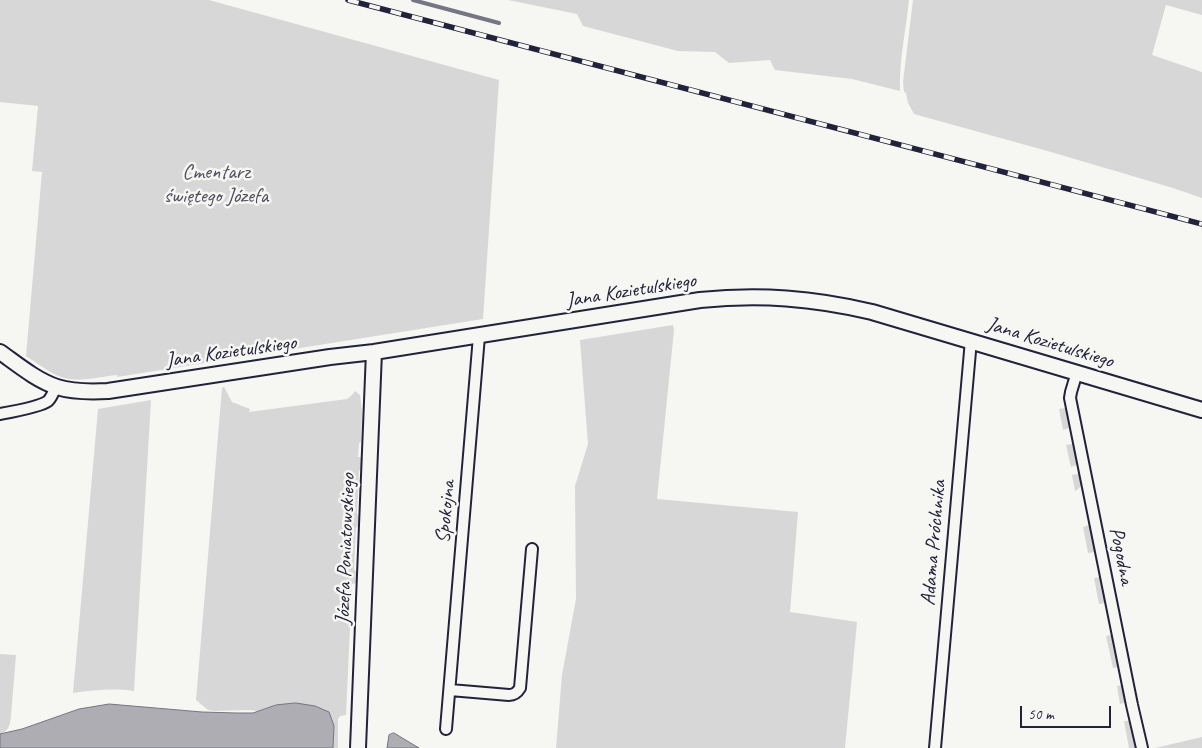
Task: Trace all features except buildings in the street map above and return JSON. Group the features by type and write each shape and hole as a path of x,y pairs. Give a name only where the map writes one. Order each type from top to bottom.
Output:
{"main road":[{"name":"Jana Kozietulskiego","path":"0,352 31,373 56,386 93,392 108,391 479,336 700,300 778,297 841,304 872,312 1202,410"},
{"name":"Józefa Poniatowskiego","path":"358,748 374,352"}],"street":[{"name":"Spokojna","path":"446,729 479,336"},
{"name":"Adama Próchnika","path":"935,748 971,340"},
{"name":"Pogodna","path":"1077,372 1070,398 1142,748"},
{"path":"0,414 47,402 56,386"},
{"path":"450,690 513,695 520,688 532,548"}],"green space":[{"name":"Cmentarz świętego Józefa","path":"0,0 209,0 499,80 483,319 117,377 117,375 88,379 67,379 56,375 26,356 42,172 32,171 38,106 0,102"},
{"path":"508,0 909,0 900,91 852,79 775,70 770,60 729,63 715,52 678,51 583,26 577,14"},
{"path":"913,0 1202,0 1202,15 1166,5 1152,55 1202,72 1202,198 1051,152 914,114 904,92 903,82"},
{"path":"673,325 657,499 798,512 790,612 857,622 845,748 556,748 562,675 576,599 575,486 588,444 580,340"},
{"path":"224,387 232,402 250,409 249,412 347,399 355,391 360,395 362,411 361,442 359,443 358,457 364,457 364,466 359,471 357,514 361,522 356,528 354,569 359,576 358,583 352,584 346,715 340,716 338,719 338,748 333,748 334,726 276,705 257,711 214,711 208,710 196,700 222,388"},
{"path":"151,400 134,691 104,690 73,693 98,409"},
{"path":"1059,409 1067,409 1071,426 1063,430"},
{"path":"1066,445 1074,445 1078,463 1071,467"},
{"path":"1072,475 1081,475 1082,480 1079,488 1075,491"},
{"path":"1089,525 1096,549 1095,552 1088,553 1083,527"},
{"path":"1100,577 1107,601 1099,604 1094,578"},
{"path":"1106,636 1114,636 1120,664 1118,667 1113,668"},
{"path":"0,654 16,655 10,722 7,729 0,734"},
{"path":"1124,685 1127,702 1120,704 1117,686"},
{"path":"1124,721 1132,722 1135,748 1129,748"},
{"path":"1202,737 1202,748 1155,748"}],"shaded area":[{"path":"296,703 315,706 329,712 334,726 333,748 0,748 0,734 22,729 79,709 109,704 202,712 253,713 276,705"},
{"path":"394,733 419,748 387,748 389,735"}],"waterway":[{"path":"413,0 499,23"}],"railway":[{"path":"348,0 1202,224"}]}
